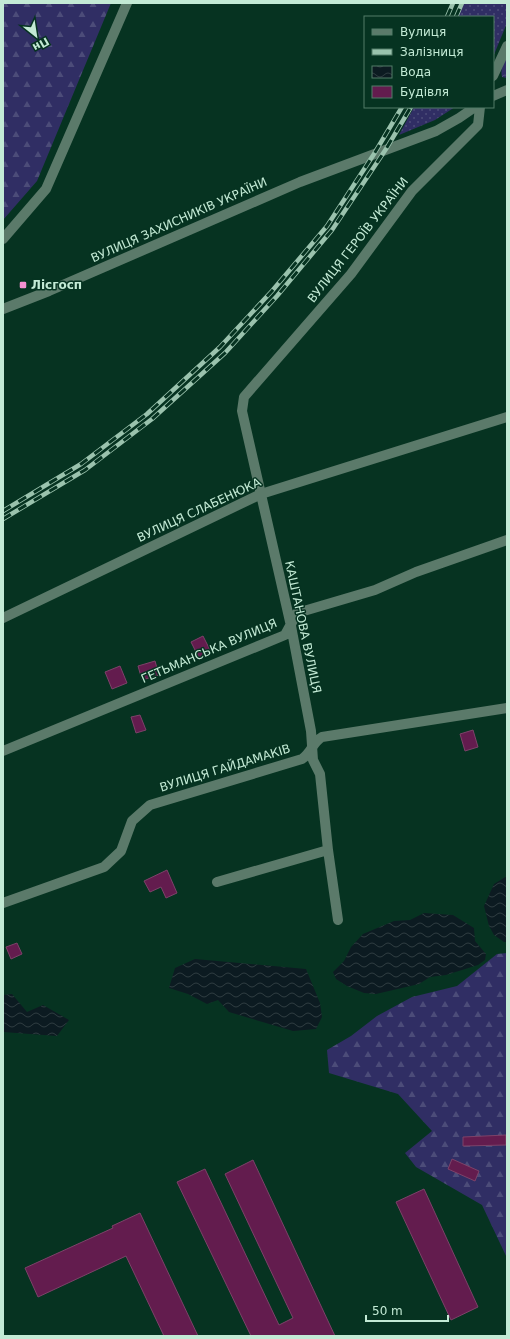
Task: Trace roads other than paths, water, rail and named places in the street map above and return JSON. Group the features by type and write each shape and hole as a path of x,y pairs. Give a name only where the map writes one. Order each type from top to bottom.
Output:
{"street":[{"path":"3,239 46,189 127,3"},
{"path":"494,74 507,46"},
{"path":"494,96 506,93"},
{"name":"ВУЛИЦЯ ЗАХИСНИКІВ УКРАЇНИ","path":"3,309 49,291 300,182 436,131 474,108"},
{"name":"ВУЛИЦЯ ГЕРОЇВ УКРАЇНИ","path":"242,411 244,397 351,274 412,191 478,125 480,108"},
{"name":"КАШТАНОВА ВУЛИЦЯ","path":"242,411 291,626 311,731 313,760 320,774 328,850 338,920"},
{"name":"ВУЛИЦЯ СЛАБЕНЮКА","path":"3,618 261,494 507,417"},
{"name":"ГЕТЬМАНСЬКА ВУЛИЦЯ","path":"3,751 285,634 291,626 297,613 375,590 416,572 507,540"},
{"name":"ВУЛИЦЯ ГАЙДАМАКІВ","path":"3,903 104,867 121,851 132,821 150,805 302,759 308,755 316,741 322,737 507,708"},
{"path":"217,882 328,850"}],"water":[{"path":"507,876 507,942 504,942 494,935 489,926 484,906 494,884"},
{"path":"424,913 453,915 474,928 475,941 486,954 485,960 478,965 446,975 430,977 419,984 376,994 364,993 347,986 336,979 333,972 344,961 351,947 363,934 394,921 410,920"},
{"path":"195,959 306,969 320,1003 322,1017 316,1029 293,1031 229,1012 218,1000 207,1004 188,994 169,988 175,968"},
{"path":"12,994 27,1012 43,1005 69,1020 57,1036 3,1032 3,995"}],"railway":[{"path":"447,16 453,3"},
{"path":"456,16 462,3"},
{"path":"3,511 81,464 147,414 220,347 272,291 327,226 374,154 401,108"},
{"path":"3,519 85,470 152,419 225,353 277,296 332,230 386,149 410,108"}],"place":[{"name":"Лісгосп","path":"23,285"}]}
